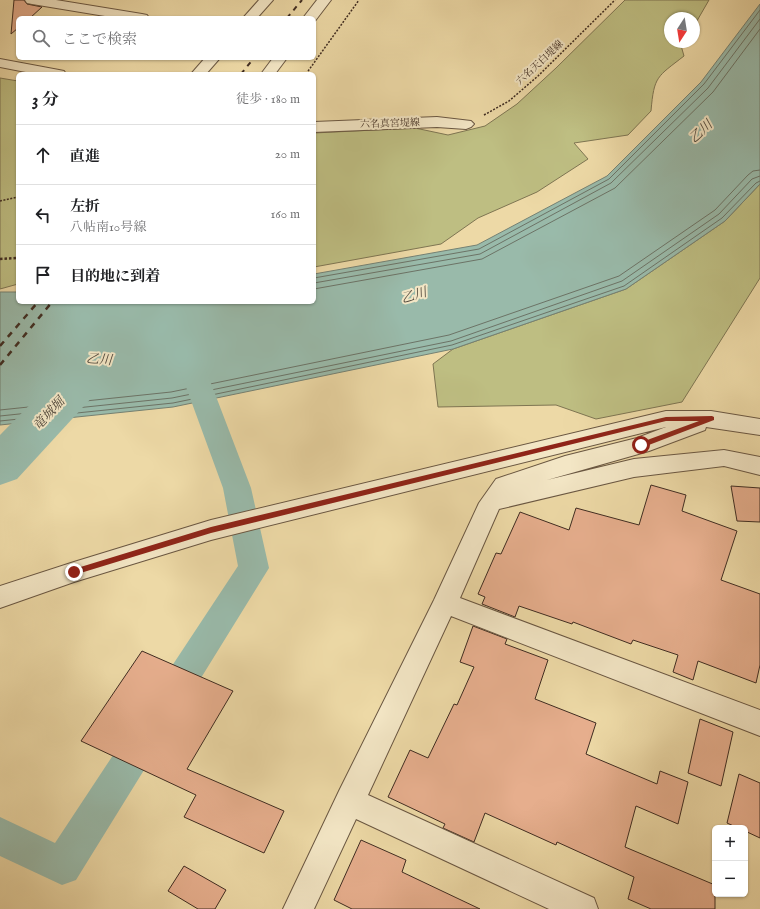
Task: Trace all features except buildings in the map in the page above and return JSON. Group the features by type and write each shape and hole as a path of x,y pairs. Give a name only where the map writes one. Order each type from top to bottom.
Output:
{"street":[{"path":"32,0 130,16"},
{"path":"252,16 266,0"},
{"path":"312,16 324,0"},
{"path":"200,72 211,60"},
{"path":"270,72 278,60"},
{"path":"0,63 48,72"},
{"name":"六名真宮堤線","path":"316,126 437,122 466,124"},
{"path":"0,597 74,572 211,530 666,419 712,419 760,427"},
{"path":"298,909 445,603 490,503 504,485 565,465 641,445 712,419"},
{"path":"490,503 634,468 724,458 760,466"},
{"path":"445,603 760,723"},
{"path":"349,801 584,909"}],"path":[{"path":"307,72 359,0"},
{"name":"六名天白堤線","path":"466,124 509,101 538,76 615,0"},
{"path":"0,201 16,197"},
{"path":"0,259 16,258"}],"green space":[{"path":"625,0 709,0 700,16 700,12 664,12 664,48 682,48 684,56 662,73 658,78 652,99 651,111 628,135 574,143 588,159 537,192 478,218 441,244 316,267 316,133 415,128 448,135 485,126 517,104"},
{"path":"0,78 16,81 16,285 0,289"},
{"path":"760,184 760,278 682,402 596,419 556,405 438,407 433,364 453,349 626,289 725,221"}],"water":[{"name":"乙川","path":"760,4 760,184 725,221 626,289 453,349 173,407 0,425 0,292 16,292 16,304 316,304 316,274 477,245 607,176 701,82"}],"waterway":[{"path":"0,836 62,866 254,568 237,488 191,365"},
{"name":"竜城堀","path":"0,466 90,371"}],"railway":[{"path":"289,16 302,0"},
{"path":"243,72 252,60"},
{"path":"0,346 36,304"},
{"path":"0,365 50,304"}],"route":[{"path":"74,572 211,530 666,419 712,419 641,445"}]}
